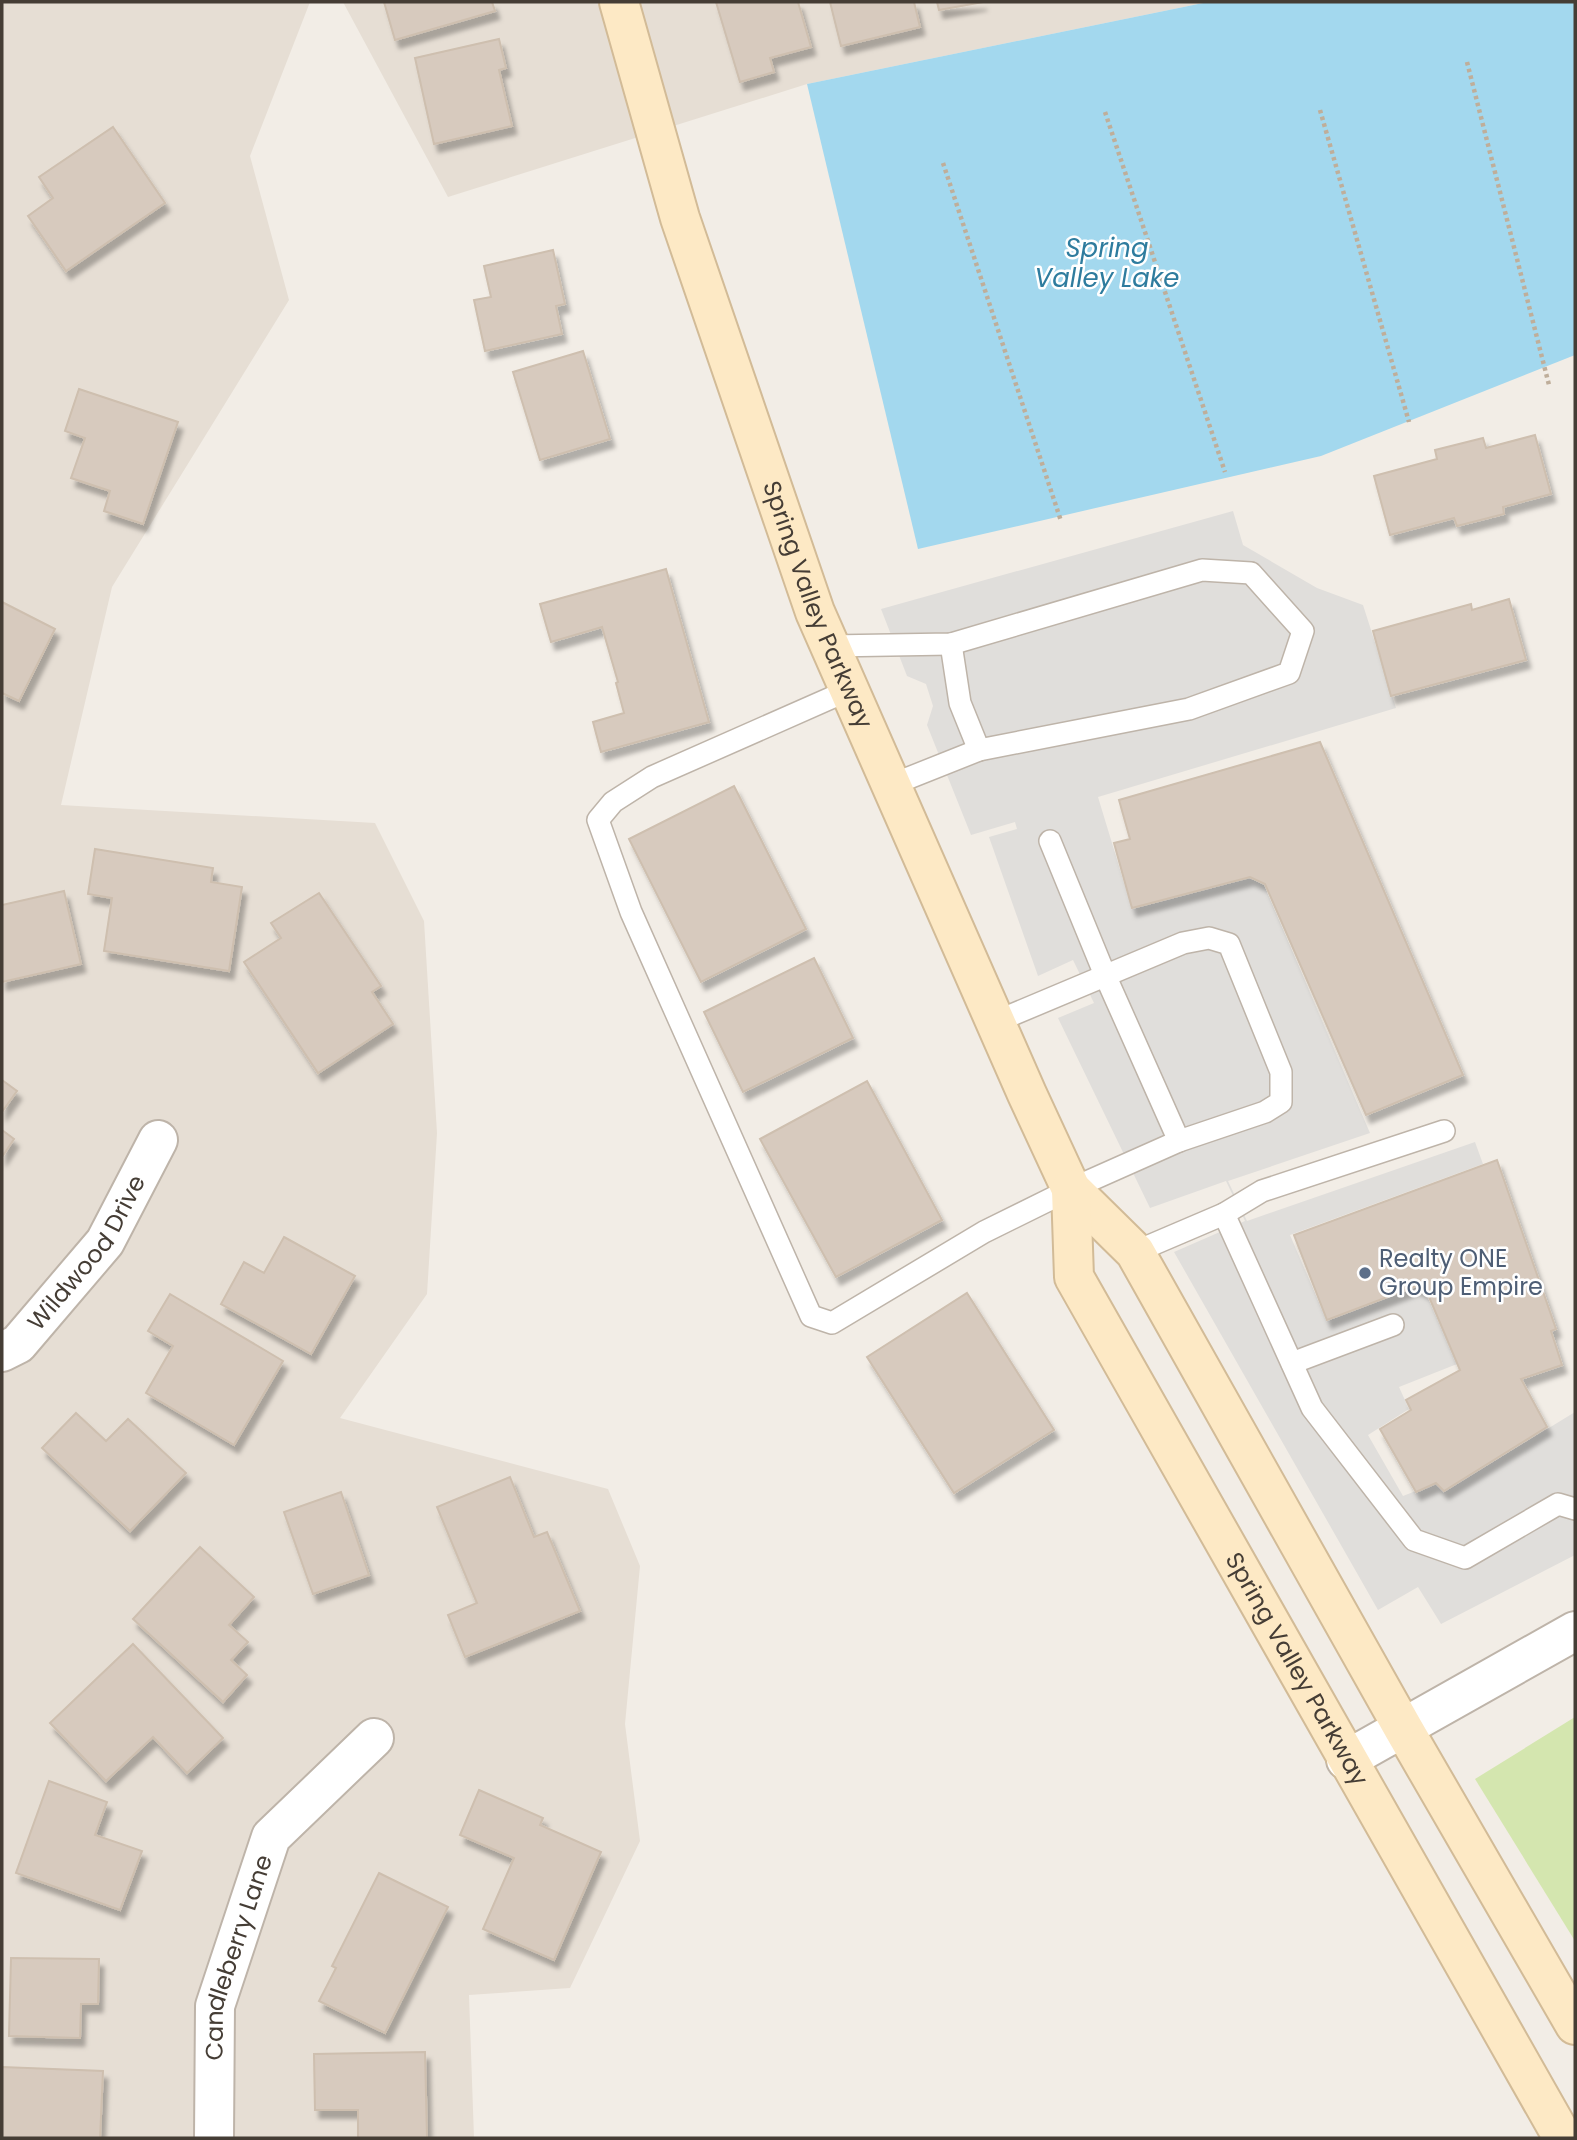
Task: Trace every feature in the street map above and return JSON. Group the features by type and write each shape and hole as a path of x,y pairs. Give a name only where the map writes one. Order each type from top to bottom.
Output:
{"street":[{"name":"Spring Valley Parkway","path":"619,2 680,218 815,612 1071,1189 1135,1252 1403,1728 1575,2025"},
{"name":"Wildwood Drive","path":"2,1352 18,1344 105,1242 158,1140"},
{"name":"Spring Valley Parkway","path":"1071,1189 1074,1277 1563,2138"},
{"path":"1346,1759 1575,1631"},
{"name":"Candleberry Lane","path":"214,2138 215,2006 271,1837 374,1738"}],"lane":[{"path":"830,646 951,644 1202,570 1251,573 1303,631 1289,673 1189,709 979,750 891,785"},
{"path":"951,644 960,703 979,750"},
{"path":"849,690 652,777 613,802 598,820 631,912 811,1316 832,1323 984,1232 1071,1189 1179,1141 1265,1112 1281,1102 1281,1072 1229,944 1209,938 1183,943 995,1022"},
{"path":"1050,841 1105,975 1179,1141"},
{"path":"1135,1252 1224,1214 1262,1191 1444,1131"},
{"path":"1224,1214 1312,1408 1414,1541 1465,1558 1558,1504 1575,1509"},
{"path":"1292,1363 1393,1325"}],"path":[{"path":"1467,62 1549,385"},
{"path":"1320,110 1409,422"},
{"path":"1105,112 1225,472"},
{"path":"943,163 1061,521"}],"shaded area":[{"path":"2,2 310,2 250,156 289,300 112,587 61,805 375,823 424,921 437,1133 427,1294 340,1418 608,1489 640,1566 625,1724 640,1841 570,1988 469,1995 474,2138 2,2138"},
{"path":"343,2 1208,2 807,84 448,197"},
{"path":"1233,511 1243,545 1317,588 1363,605 1396,708 1098,797 1132,909 1249,878 1264,885 1370,1133 1228,1181 1247,1221 1475,1142 1483,1164 1290,1235 1327,1321 1416,1287 1429,1300 1457,1364 1399,1387 1409,1409 1368,1435 1403,1496 1436,1483 1444,1492 1575,1412 1575,1555 1441,1624 1418,1587 1378,1610 1174,1252 1245,1221 1226,1181 1150,1208 1058,1018 1094,1003 1073,960 1038,976 989,837 1017,829 1015,822 971,835 927,725 933,706 926,684 907,676 881,609"}],"green space":[{"path":"1575,1717 1575,1941 1475,1779"}],"water":[{"name":"Spring Valley Lake","path":"1208,2 1575,2 1575,355 1321,456 918,549 807,84"}],"building":[{"path":"384,2 492,2 495,11 395,40"},
{"path":"716,2 798,2 811,47 770,58 774,72 740,82"},
{"path":"830,2 914,2 920,27 841,46"},
{"path":"937,2 983,2 939,10"},
{"path":"499,39 506,68 499,70 512,126 434,144 415,58"},
{"path":"113,127 165,203 66,271 28,216 53,198 39,177"},
{"path":"553,250 565,304 556,306 562,334 485,351 474,300 491,297 484,266"},
{"path":"583,351 610,439 540,460 513,372"},
{"path":"79,389 178,422 143,524 104,511 110,491 71,478 85,438 65,431"},
{"path":"1535,435 1551,494 1503,507 1504,514 1457,526 1454,518 1390,535 1374,476 1437,459 1435,450 1483,438 1486,448"},
{"path":"666,569 709,722 601,752 593,722 624,713 602,627 551,642 540,604"},
{"path":"1509,599 1526,660 1391,696 1373,631 1471,604 1472,610"},
{"path":"2,602 55,629 19,701 2,693"},
{"path":"1320,742 1463,1075 1366,1115 1265,884 1250,877 1132,908 1114,843 1130,839 1119,800"},
{"path":"734,786 806,929 701,982 629,839"},
{"path":"95,849 213,868 211,882 242,887 229,971 104,951 112,898 88,894"},
{"path":"64,891 81,964 2,982 2,905"},
{"path":"319,893 381,986 372,992 393,1024 318,1073 244,962 281,938 271,923"},
{"path":"814,958 853,1038 743,1092 704,1012"},
{"path":"2,1080 17,1091 2,1112"},
{"path":"867,1081 942,1220 836,1277 760,1139"},
{"path":"2,1130 14,1139 2,1157"},
{"path":"1497,1160 1556,1329 1551,1331 1562,1365 1521,1379 1547,1427 1444,1491 1436,1483 1416,1492 1380,1429 1411,1410 1406,1400 1460,1370 1427,1292 1416,1286 1327,1320 1294,1235"},
{"path":"284,1237 355,1276 311,1354 221,1304 244,1262 264,1273"},
{"path":"967,1293 1054,1430 954,1493 867,1357"},
{"path":"170,1294 283,1361 234,1445 146,1393 173,1346 148,1331"},
{"path":"76,1413 106,1441 128,1419 186,1473 130,1531 42,1448"},
{"path":"510,1477 534,1537 547,1532 580,1611 465,1657 448,1615 477,1603 437,1507"},
{"path":"341,1492 369,1575 313,1594 284,1512"},
{"path":"200,1547 254,1597 229,1625 248,1642 231,1660 247,1675 223,1702 133,1619"},
{"path":"133,1644 223,1738 187,1773 153,1737 106,1781 50,1723"},
{"path":"49,1781 107,1802 95,1835 142,1851 120,1910 16,1873"},
{"path":"479,1790 543,1818 540,1825 601,1852 554,1960 483,1929 514,1858 460,1835"},
{"path":"379,1873 448,1907 385,2033 319,2001 336,1968 332,1966"},
{"path":"11,1958 99,1959 98,2004 81,2004 80,2038 9,2036"},
{"path":"425,2052 427,2138 358,2138 358,2110 315,2110 314,2054"},
{"path":"2,2067 103,2071 100,2138 2,2138"}],"place":[{"name":"Realty ONE Group Empire","path":"1365,1273"}]}
